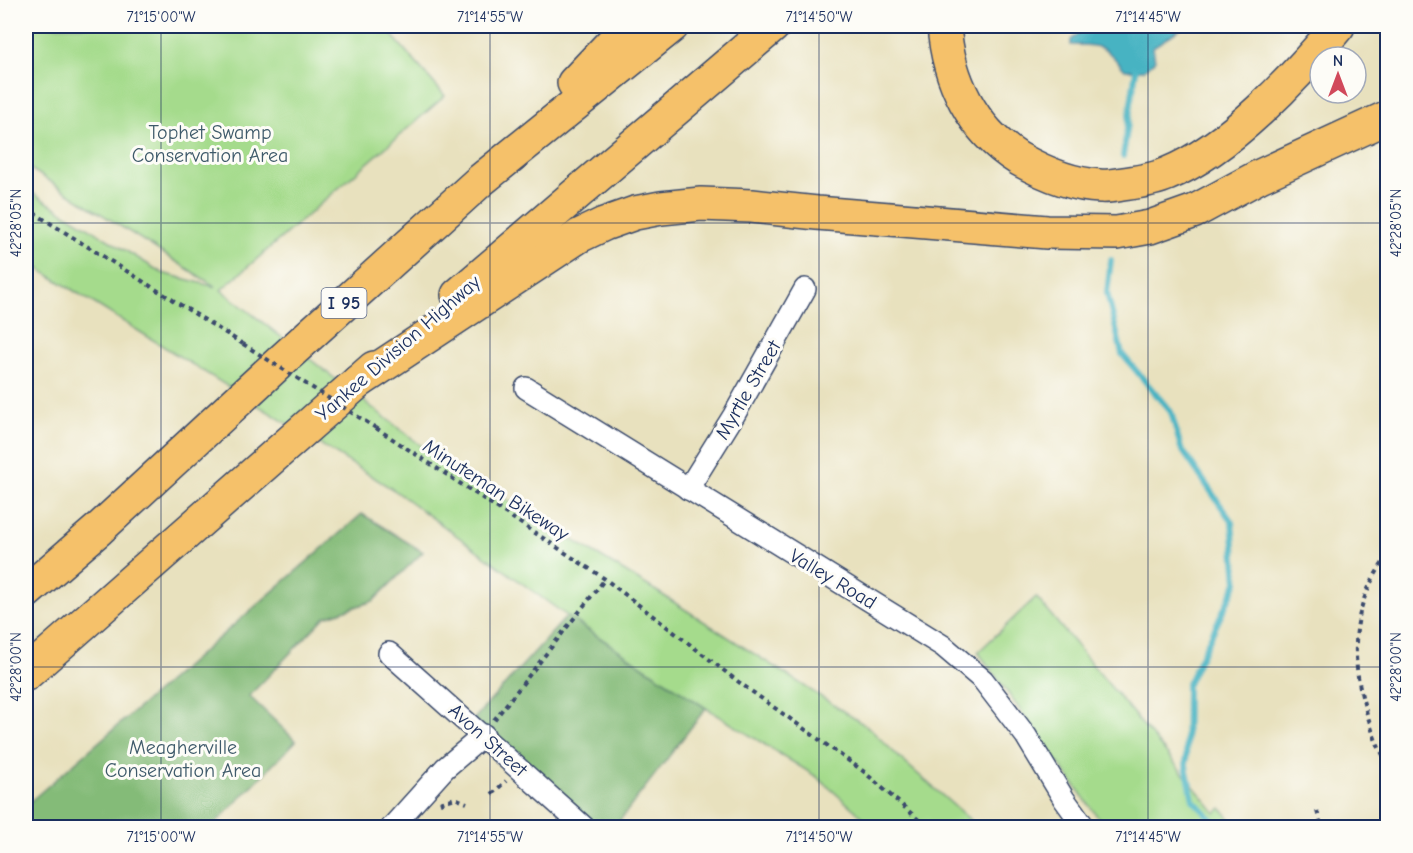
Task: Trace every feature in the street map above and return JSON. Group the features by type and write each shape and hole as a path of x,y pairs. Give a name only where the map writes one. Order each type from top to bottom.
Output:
{"highway":[{"path":"503,162 628,26"},
{"name":"I 95","path":"26,592 99,529 281,361 503,162 672,26"},
{"name":"Yankee Division Highway","path":"26,674 358,382 773,26"},
{"path":"944,26 945,44 952,74 963,99 990,136 1006,150 1049,174 1073,182 1102,187 1166,175 1198,158 1257,112 1320,48 1338,26"},
{"path":"358,382 579,236 635,213 701,204 752,206 937,224 1047,232 1117,233 1150,227 1195,211 1260,176 1388,117"}],"street":[{"name":"Myrtle Street","path":"688,489 734,415 805,289"},
{"name":"Valley Road","path":"526,388 943,646 983,680 1026,736 1064,799 1085,828"},
{"name":"Avon Street","path":"389,653 484,735 585,828"},
{"path":"392,828 445,768 484,735"}],"path":[{"name":"Minuteman Bikeway","path":"26,208 376,428 605,579 740,683 863,771 928,828"},
{"path":"1388,556 1365,593 1355,636 1359,689 1379,750 1388,762"},
{"path":"484,735 499,711 605,579"},
{"path":"434,807 455,798 467,803"},
{"path":"1317,811 1322,828"}],"green space":[{"name":"Tophet Swamp Conservation Area","path":"26,26 384,26 445,96 221,290 432,454 658,592 868,727 978,827 874,827 817,777 706,708 567,616 394,490 26,261 26,189 162,273 216,287 26,166"},
{"name":"Meagherville Conservation Area","path":"362,514 423,552 373,601 325,617 249,696 296,741 212,827 26,827 26,805"},
{"path":"1036,597 1216,813 1221,808 1237,827 1105,827 978,652"},
{"path":"567,616 706,708 614,828 591,827 474,719"}],"water":[{"path":"1087,26 1185,26 1153,47 1155,61 1144,70 1125,70 1102,48 1071,45 1071,40"}],"waterway":[{"path":"1123,156 1136,70"},
{"path":"1111,260 1107,293 1122,354 1171,412 1181,448 1232,522 1237,582 1187,686 1186,766 1193,800 1220,828"}]}
